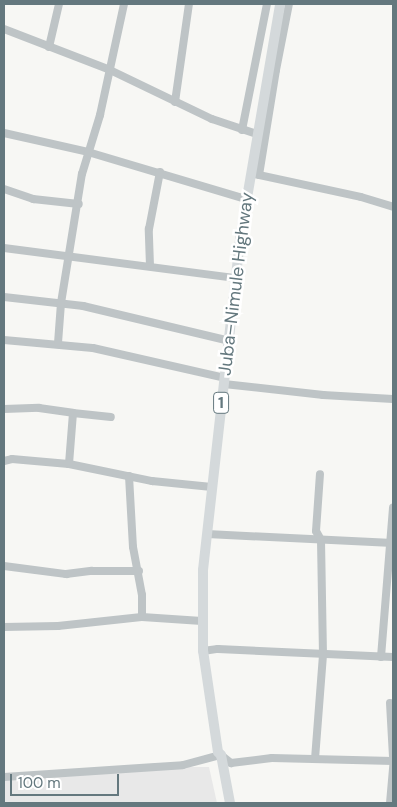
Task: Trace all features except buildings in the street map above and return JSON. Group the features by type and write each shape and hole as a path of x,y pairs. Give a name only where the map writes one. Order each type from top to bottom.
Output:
{"main road":[{"name":"Juba–Nimule Highway","path":"230,803 221,755 218,752 203,651 203,570 246,199 255,174 257,134 280,4"}],"street":[{"path":"49,47 59,4"},
{"path":"58,344 61,303 79,204 82,174 100,115 124,4"},
{"path":"175,102 189,4"},
{"path":"242,130 267,4"},
{"path":"289,4 255,174 361,197 393,207"},
{"path":"4,29 110,70 175,102 242,130 257,134"},
{"path":"4,134 88,152 246,199"},
{"path":"150,266 149,229 160,172"},
{"path":"4,189 33,199 79,204"},
{"path":"4,248 236,278"},
{"path":"4,296 83,306 230,341"},
{"path":"4,340 58,344 154,361 224,381 323,395 393,399"},
{"path":"4,409 39,408 111,417"},
{"path":"68,464 73,413"},
{"path":"4,461 12,459 68,464 129,476 212,487"},
{"path":"315,759 323,655 321,540 316,531 320,474"},
{"path":"129,476 134,547 142,594 142,617"},
{"path":"381,657 393,508"},
{"path":"207,534 391,543"},
{"path":"4,566 66,574 92,571 139,571"},
{"path":"4,627 58,626 142,617 202,620"},
{"path":"203,651 218,649 393,657"},
{"path":"390,703 393,756"},
{"path":"4,777 183,765 221,755 231,763 272,758 393,761"},
{"path":"390,803 393,765"}],"shaded area":[{"path":"209,767 217,803 4,803 4,780"}]}
